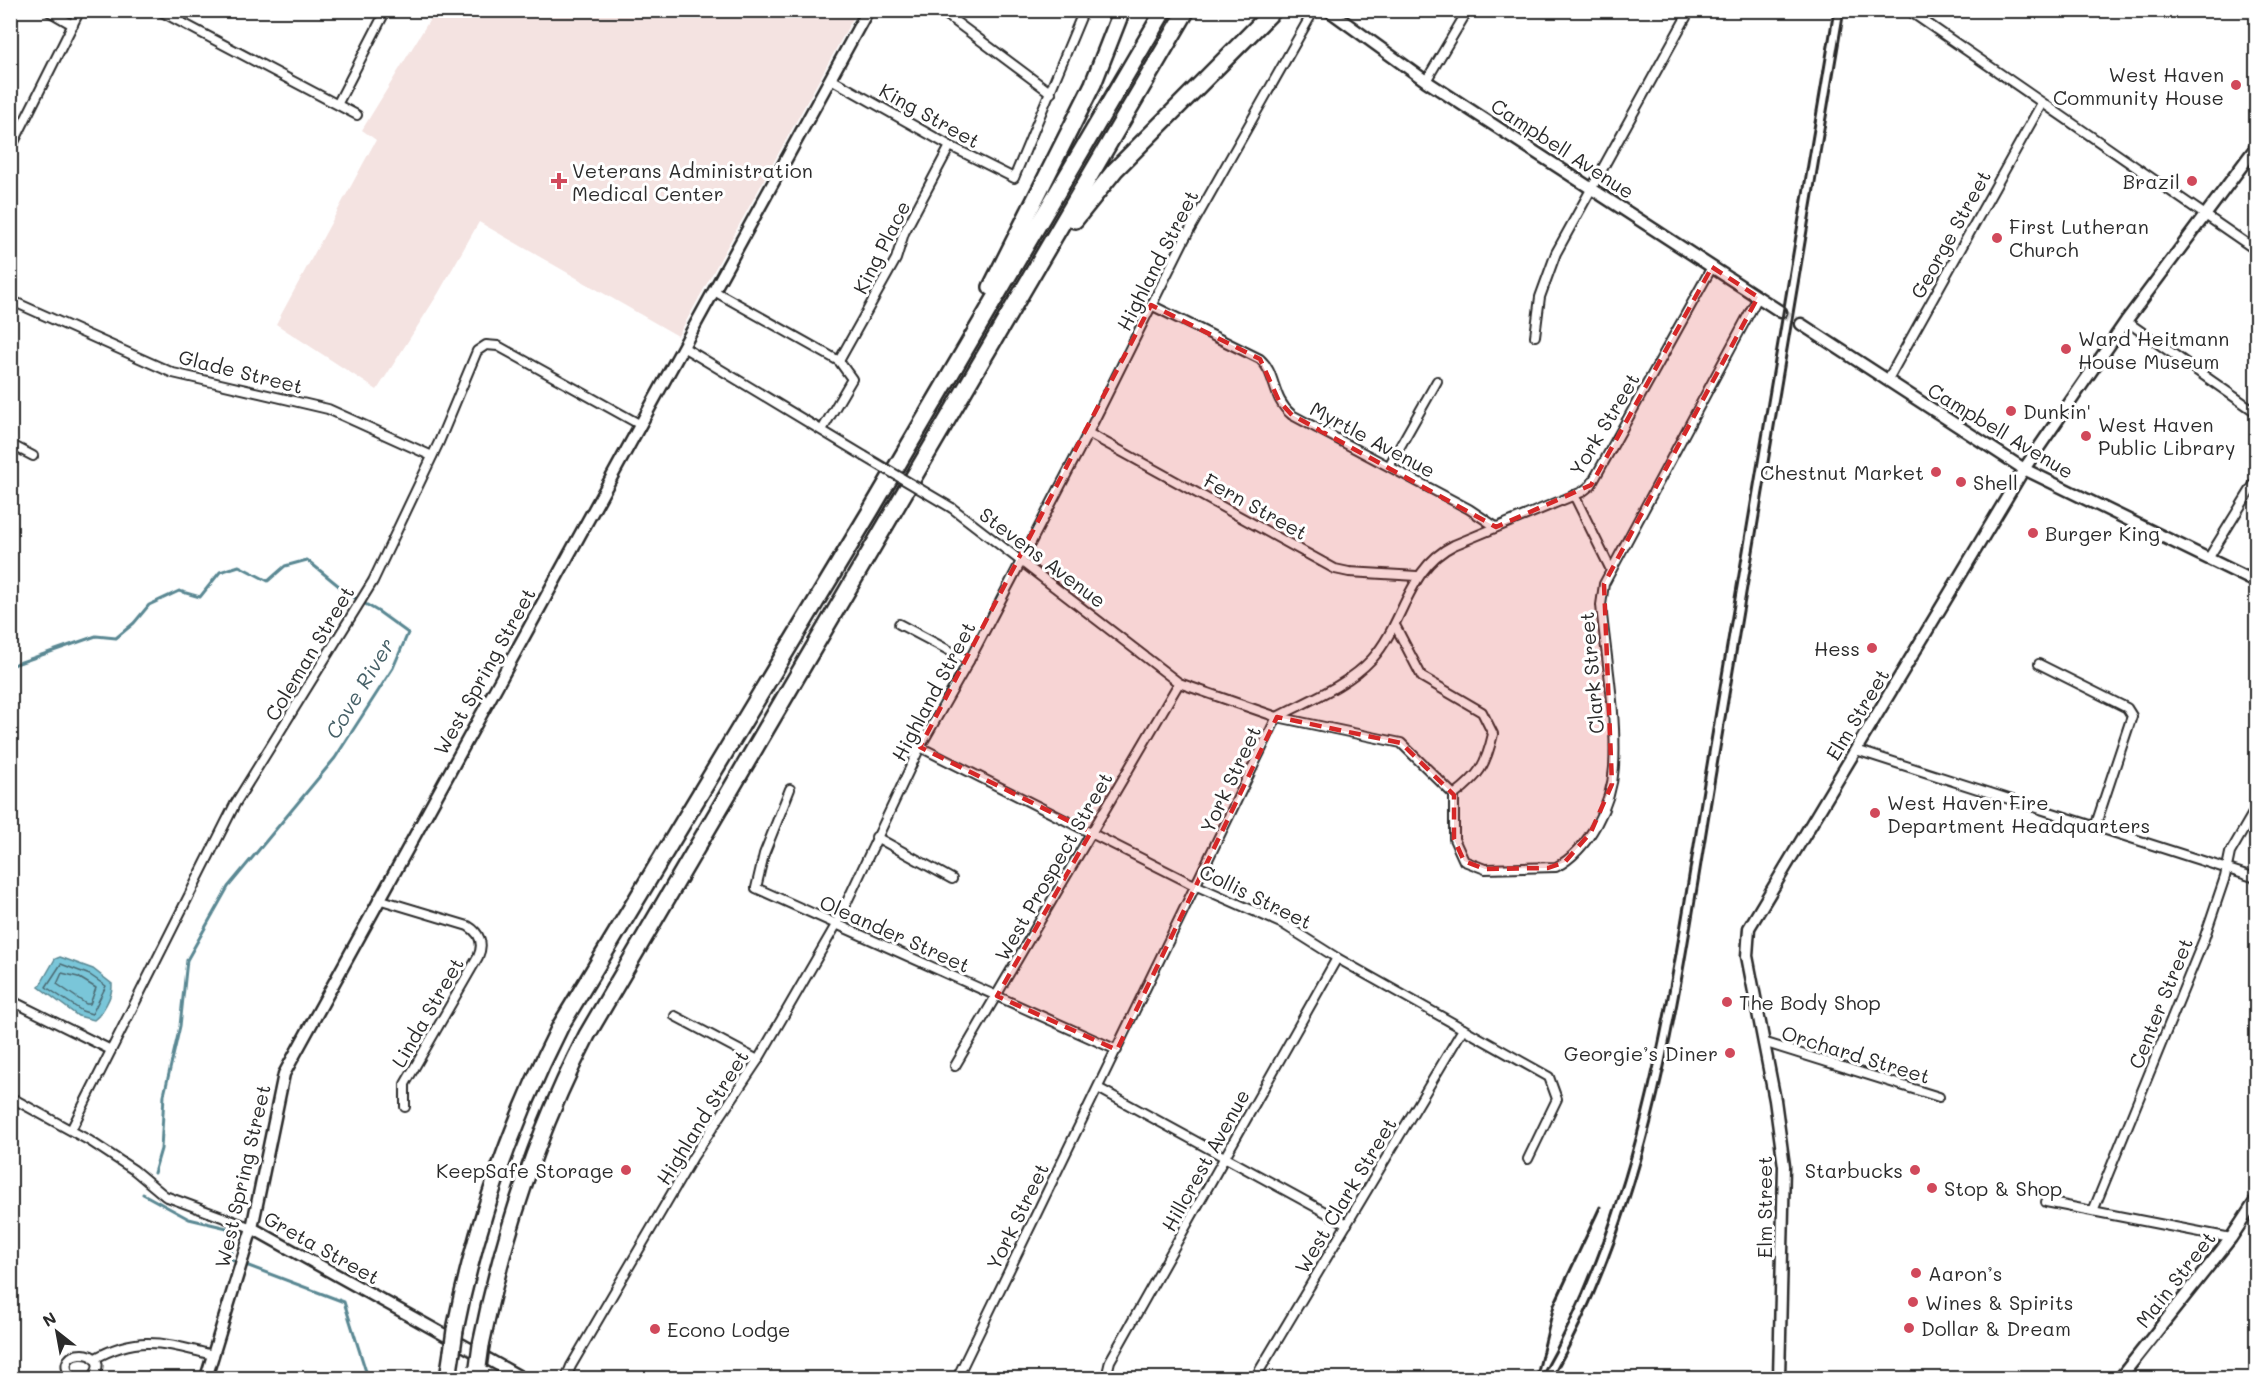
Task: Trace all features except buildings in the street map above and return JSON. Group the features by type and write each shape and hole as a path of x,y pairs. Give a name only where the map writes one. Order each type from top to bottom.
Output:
{"highway":[{"path":"920,425 1093,84 1122,10"},
{"path":"448,1378 455,1330 472,1259 497,1175 524,1104 561,1025 920,425 1164,10"},
{"path":"478,1375 503,1246 522,1184 558,1093 587,1035 1187,10"},
{"path":"986,353 1085,204 1115,170 1274,10"}],"main road":[{"name":"West Spring Street","path":"206,1378 252,1228 284,1074 868,10"},
{"name":"Campbell Avenue","path":"1328,10 1426,81 1781,312"},
{"name":"Elm Street","path":"1779,1378 1784,1166 1747,956 1749,928 2024,469 2126,321 2256,147"},
{"name":"Campbell Avenue","path":"1801,324 2024,469 2256,582"},
{"name":"Main Street","path":"2120,1378 2231,1238 2256,1200"},
{"name":"Greta Street","path":"252,1228 522,1378"}],"street":[{"path":"47,10 73,25"},
{"path":"10,150 80,10"},
{"path":"159,10 357,115"},
{"path":"338,103 386,10"},
{"path":"940,10 1051,93 1084,10"},
{"name":"Highland Street","path":"566,1378 693,1157 758,1060 836,925 920,747 969,661 1088,433 1184,240 1314,10"},
{"path":"1426,81 1468,10"},
{"path":"1535,10 1549,10"},
{"path":"1535,336 1540,297 1556,253 1690,10"},
{"path":"1908,10 2256,250"},
{"name":"King Street","path":"831,79 950,146 1014,178 1051,93"},
{"name":"George Street","path":"1887,381 2042,103"},
{"name":"King Place","path":"839,361 896,259 904,232 950,146"},
{"name":"York Street","path":"957,1378 1277,717 1359,671 1395,627 1418,576 1435,556 1445,549 1587,489 1595,480 1712,267"},
{"path":"714,291 839,361 852,379 822,430"},
{"name":"Clark Street","path":"1454,795 1454,840 1464,861 1485,869 1548,868 1565,862 1582,846 1607,798 1614,767 1601,605 1604,584 1758,297"},
{"name":"Glade Street","path":"10,300 173,373 328,409 432,456"},
{"name":"Myrtle Avenue","path":"1151,305 1260,358 1267,366 1279,401 1292,415 1469,509 1496,527"},
{"path":"2126,321 2256,412"},
{"name":"Coleman Street","path":"71,1130 235,804 361,601 432,456 473,356 486,345 498,346 639,424"},
{"name":"Stevens Avenue","path":"683,347 952,508 1179,683 1277,717 1401,743 1454,795"},
{"path":"1389,466 1437,381"},
{"name":"Fern Street","path":"1088,433 1335,569 1349,572 1418,576"},
{"path":"10,444 33,456"},
{"path":"2208,559 2256,481"},
{"path":"1574,495 1611,570"},
{"path":"899,624 969,661"},
{"path":"1395,627 1422,677 1482,712 1493,734 1488,755 1477,777 1454,795"},
{"path":"2039,664 2127,708 2132,716 2095,826"},
{"name":"West Prospect Street","path":"955,1066 1179,683"},
{"name":"Collis Street","path":"920,747 1197,885 1283,924 1337,958 1549,1077 1557,1099 1528,1159"},
{"path":"1856,750 2256,878"},
{"name":"Oleander Street","path":"790,789 764,854 756,888 1117,1050"},
{"name":"Center Street","path":"2093,1211 2204,939 2230,853 2256,808"},
{"path":"876,837 952,879"},
{"name":"Linda Street","path":"378,899 468,926 475,931 481,941 478,957 405,1084 405,1107"},
{"name":"Hillcrest Avenue","path":"1106,1378 1110,1361 1337,958"},
{"path":"10,1000 111,1050"},
{"path":"675,1016 758,1060"},
{"name":"West Clark Street","path":"1256,1378 1463,1029"},
{"name":"Orchard Street","path":"1763,1042 1939,1097"},
{"path":"1098,1088 1347,1224"},
{"name":"Greta Street","path":"10,1097 71,1130 134,1170 165,1196 252,1228"},
{"path":"2046,1202 2231,1238"},
{"path":"94,1359 115,1347 144,1341 214,1355"},
{"path":"72,1378 67,1369 72,1357 83,1353 94,1359 97,1368 92,1378"}],"highlighted area":[{"path":"1712,267 1758,297 1604,584 1612,784 1591,832 1565,862 1548,868 1485,869 1464,861 1454,839 1454,795 1401,743 1277,717 1117,1050 997,996 1091,832 920,747 1151,305 1260,359 1279,401 1292,415 1496,527 1591,485"}],"shaded area":[{"name":"Veterans Administration Medical Center","path":"435,11 857,11 678,336 479,222 438,294 377,390 276,324 376,140 362,130"}],"water":[{"path":"60,957 93,969 112,984 111,994 106,1004 94,1020 78,1016 39,987 55,959"}],"waterway":[{"name":"Cove River","path":"10,666 96,636 116,638 134,623 149,605 179,591 200,597 220,572 239,566 268,581 285,566 307,560 350,595 408,633 393,668 335,758 228,887 187,960 180,1026 164,1095 161,1149 154,1173"},
{"name":"Cove River","path":"143,1194 189,1219 227,1228 232,1246 230,1259 344,1302 368,1378"}],"tunnel":[{"path":"1781,312 1801,324"}],"railway":[{"path":"1541,1378 1578,1304 1609,1227 1633,1148 1653,1068 1670,987 1834,10"},
{"path":"1552,1378 1589,1305 1619,1229 1643,1151 1663,1071 1693,910 1844,10"},
{"path":"1537,1376 1554,1305 1600,1207"}],"place":[{"name":"West Haven Community House","path":"2236,85"},
{"name":"Veterans Administration Medical Center","path":"559,181"},
{"name":"Brazil","path":"2192,181"},
{"name":"First Lutheran Church","path":"1997,238"},
{"name":"Ward Heitmann House Museum","path":"2066,349"},
{"name":"Dunkin'","path":"2011,411"},
{"name":"West Haven Public Library","path":"2086,436"},
{"name":"Chestnut Market","path":"1936,472"},
{"name":"Shell","path":"1961,482"},
{"name":"Burger King","path":"2033,533"},
{"name":"Hess","path":"1872,648"},
{"name":"West Haven Fire Department Headquarters","path":"1875,813"},
{"name":"The Body Shop","path":"1727,1002"},
{"name":"Georgie’s Diner","path":"1730,1053"},
{"name":"KeepSafe Storage","path":"626,1170"},
{"name":"Starbucks","path":"1915,1170"},
{"name":"Stop & Shop","path":"1932,1188"},
{"name":"Aaron’s","path":"1916,1273"},
{"name":"Wines & Spirits","path":"1913,1302"},
{"name":"Dollar & Dream","path":"1909,1328"},
{"name":"Econo Lodge","path":"655,1329"}]}
